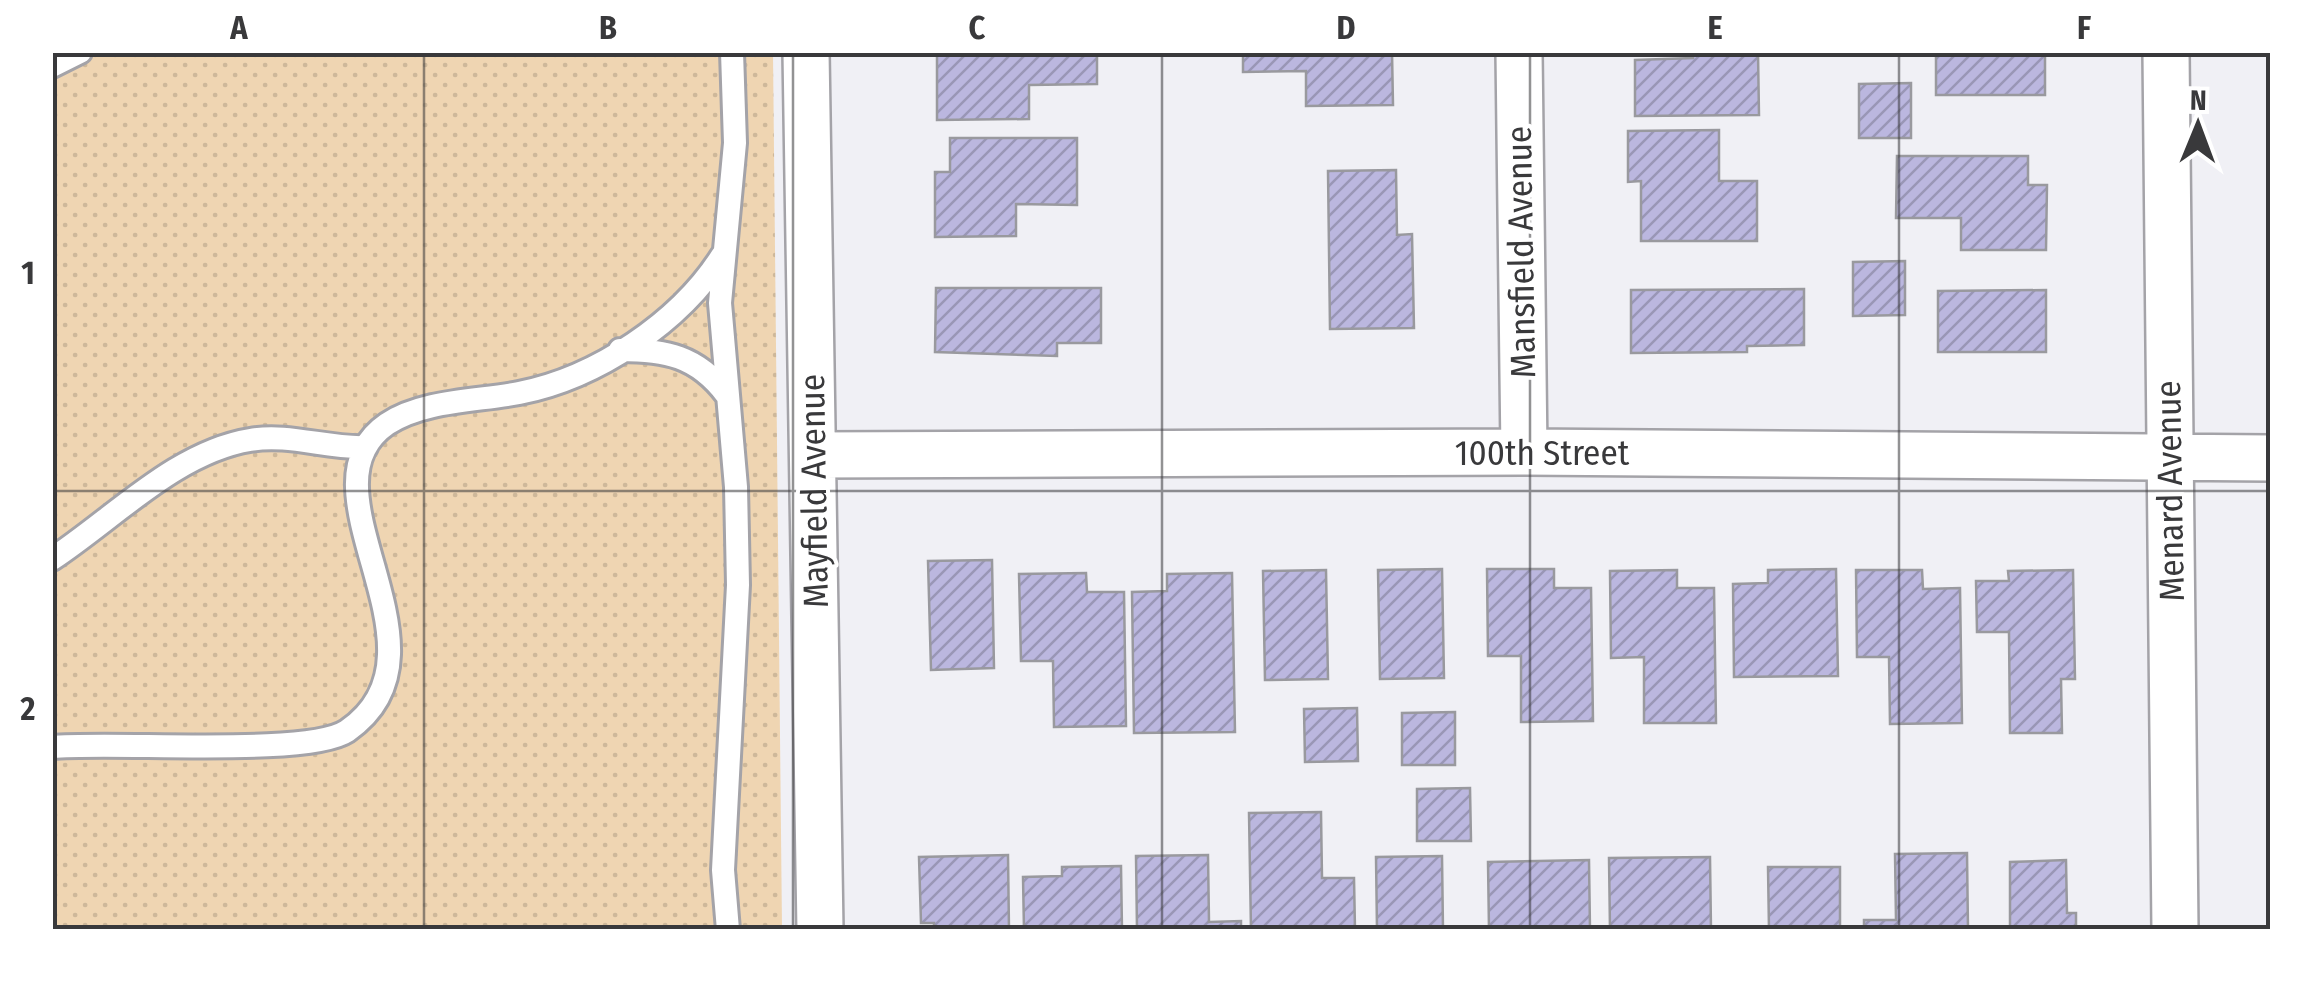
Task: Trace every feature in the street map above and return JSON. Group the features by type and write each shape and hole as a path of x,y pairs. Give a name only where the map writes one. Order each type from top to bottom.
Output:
{"street":[{"name":"Mayfield Avenue","path":"806,52 820,930"},
{"name":"Mansfield Avenue","path":"1519,52 1524,452"},
{"name":"Menard Avenue","path":"2166,52 2175,930"},
{"name":"100th Street","path":"814,455 1524,452 2270,458"}],"lane":[{"path":"52,66 80,52"},
{"path":"728,930 723,870 738,585 736,486 720,330 722,256 735,143 732,52"},
{"path":"52,747 286,745 344,733 376,701 389,663 385,607 362,528 360,471 366,447 386,424 402,416 548,385 620,350 705,284 722,256"},
{"path":"620,350 660,350 681,356 704,368 726,394"},
{"path":"52,559 165,478 224,448 277,438 366,447"}],"shaded area":[{"path":"52,53 773,53 782,929 53,929"}],"building":[{"path":"937,52 1097,52 1097,84 1029,85 1029,119 937,120"},
{"path":"1243,52 1392,52 1393,105 1306,106 1306,71 1243,72"},
{"path":"1693,52 1758,52 1759,115 1635,116 1635,60 1693,58"},
{"path":"1936,52 2045,52 2045,95 1936,95"},
{"path":"1911,83 1911,138 1859,138 1859,84"},
{"path":"1719,130 1719,181 1757,181 1757,241 1641,241 1641,181 1628,182 1628,131"},
{"path":"950,138 1077,138 1077,205 1016,204 1016,236 935,237 935,172 950,172"},
{"path":"1897,156 2028,156 2028,185 2047,185 2046,250 1961,250 1961,218 1896,218"},
{"path":"1396,170 1397,235 1412,234 1414,328 1330,329 1328,171"},
{"path":"1905,261 1905,315 1853,316 1853,262"},
{"path":"936,288 1101,288 1101,343 1057,343 1057,356 935,352"},
{"path":"1804,289 1804,345 1747,346 1747,352 1631,353 1631,290"},
{"path":"2046,290 2046,352 1938,352 1938,291"},
{"path":"992,560 994,668 931,670 928,561"},
{"path":"1442,569 1444,678 1380,679 1378,570"},
{"path":"1487,569 1554,569 1554,588 1591,588 1593,721 1521,722 1521,656 1488,656"},
{"path":"1836,569 1838,676 1734,677 1733,584 1768,583 1768,570"},
{"path":"1326,570 1328,679 1265,680 1263,571"},
{"path":"1677,570 1677,588 1714,588 1716,723 1644,723 1644,657 1611,658 1610,571"},
{"path":"1856,570 1922,570 1923,589 1960,588 1962,723 1890,724 1889,657 1857,657"},
{"path":"2073,570 2075,679 2061,679 2062,733 2010,733 2009,632 1977,632 1976,581 2009,581 2008,571"},
{"path":"1086,573 1087,592 1124,592 1126,726 1054,727 1053,661 1021,661 1019,574"},
{"path":"1232,573 1235,732 1134,733 1132,592 1167,591 1167,574"},
{"path":"1357,708 1358,761 1305,762 1304,709"},
{"path":"1455,712 1455,765 1402,765 1402,713"},
{"path":"1470,788 1471,841 1417,841 1417,789"},
{"path":"1321,812 1322,878 1354,878 1355,930 1251,930 1249,813"},
{"path":"1967,853 1968,930 1864,930 1864,920 1896,920 1895,854"},
{"path":"1008,855 1009,930 934,930 934,923 921,923 919,857"},
{"path":"1208,855 1209,922 1241,921 1241,930 1137,930 1136,856"},
{"path":"1442,856 1443,930 1377,930 1376,857"},
{"path":"1710,857 1711,930 1610,930 1609,858"},
{"path":"1589,860 1590,930 1489,930 1488,862"},
{"path":"2066,860 2067,913 2076,913 2076,930 2010,930 2010,862"},
{"path":"1121,866 1122,930 1024,930 1023,877 1062,876 1062,867"},
{"path":"1768,867 1840,867 1840,930 1769,930"}]}
